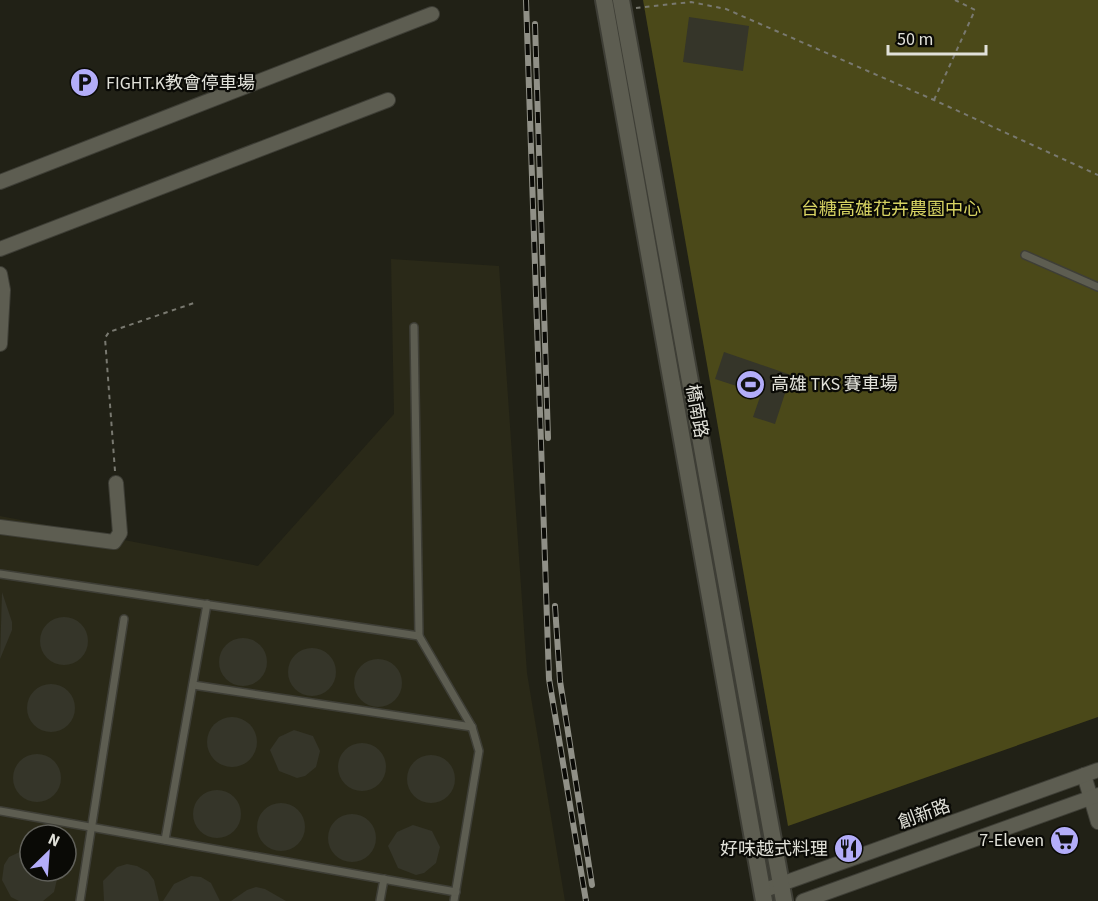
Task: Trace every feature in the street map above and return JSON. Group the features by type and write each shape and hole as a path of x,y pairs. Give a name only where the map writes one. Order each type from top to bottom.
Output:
{"street":[{"name":"橋南路","path":"604,0 763,896"},
{"name":"橋南路","path":"622,5 782,893"},
{"path":"0,182 432,14"},
{"path":"0,249 388,100"},
{"path":"0,274 3,290 0,344"},
{"path":"0,527 114,542 120,533 116,483"},
{"name":"創新路","path":"763,896 782,893 1098,770"},
{"path":"1084,775 1094,796 1098,822"},
{"path":"803,901 1094,796"}],"lane":[{"path":"1025,255 1098,287"},
{"path":"414,327 419,636 472,727 479,751 454,901"},
{"path":"0,574 419,636"},
{"path":"165,840 207,604"},
{"path":"80,901 124,619"},
{"path":"193,685 472,727"},
{"path":"0,811 456,892"},
{"path":"380,901 384,879"}],"path":[{"path":"934,100 975,10 955,0"},
{"path":"622,5 691,2 726,9 1098,175"},
{"path":"116,483 105,338 109,332 198,302"}],"shaded area":[{"path":"391,259 499,266 527,673 565,901 0,901 0,516 258,566 394,414"}],"green space":[{"name":"台糖高雄花卉農園中心","path":"643,0 1098,0 1098,717 788,826"}],"building":[{"path":"689,17 749,26 743,71 683,62"},
{"path":"724,352 791,375 775,424 753,417 761,394 715,379"},
{"path":"2,592 12,622 12,630 0,659"},
{"path":"59,617 69,617 81,624 88,636 88,646 81,658 69,665 59,665 44,654 40,646 40,636 51,621"},
{"path":"238,638 248,638 260,645 267,657 267,667 260,679 248,686 238,686 223,675 219,667 219,657 230,642"},
{"path":"307,648 317,648 332,658 336,672 332,686 326,692 317,696 307,696 292,686 288,677 288,667 298,652"},
{"path":"373,659 383,659 398,669 402,683 401,692 392,703 383,707 373,707 358,697 354,688 354,678 364,663"},
{"path":"51,684 68,691 75,708 68,725 51,732 34,725 27,708 34,691"},
{"path":"232,717 241,719 252,728 257,742 255,751 246,762 232,767 223,765 212,756 207,742 209,733 218,722"},
{"path":"294,730 313,736 320,751 316,767 305,776 297,778 279,771 270,750 279,737"},
{"path":"357,743 367,743 379,750 386,762 386,772 379,784 367,791 357,791 342,780 338,772 338,762 349,747"},
{"path":"32,754 42,754 54,761 61,773 61,783 54,795 42,802 32,802 17,791 13,783 13,773 24,758"},
{"path":"426,755 436,755 451,765 455,779 451,793 445,799 436,803 426,803 411,793 407,784 407,774 417,759"},
{"path":"212,790 222,790 234,797 241,809 241,819 234,831 222,838 212,838 197,827 193,819 193,809 204,794"},
{"path":"281,803 298,810 305,827 298,844 281,851 264,844 257,827 264,810"},
{"path":"347,814 357,814 372,824 376,838 375,847 366,858 357,862 347,862 332,852 328,843 328,833 338,818"},
{"path":"413,825 432,831 440,847 436,863 424,873 416,875 398,868 388,846 397,832"},
{"path":"18,853 18,883 56,883 54,892 43,901 19,901 11,897 2,880 4,865 9,857"},
{"path":"127,864 148,872 154,880 159,901 104,901 103,881 117,867"},
{"path":"191,876 201,877 211,883 220,901 163,901 174,884"},
{"path":"256,887 265,889 286,901 231,901"}],"railway":[{"path":"526,0 549,679 586,901"},
{"path":"535,24 548,438"},
{"path":"555,606 560,681 592,885"}],"place":[{"name":"FIGHT.K教會停車場","path":"85,83"},
{"name":"高雄 TKS 賽車場","path":"750,384"},
{"name":"7-Eleven","path":"1065,840"},
{"name":"好味越式料理","path":"849,849"}]}
